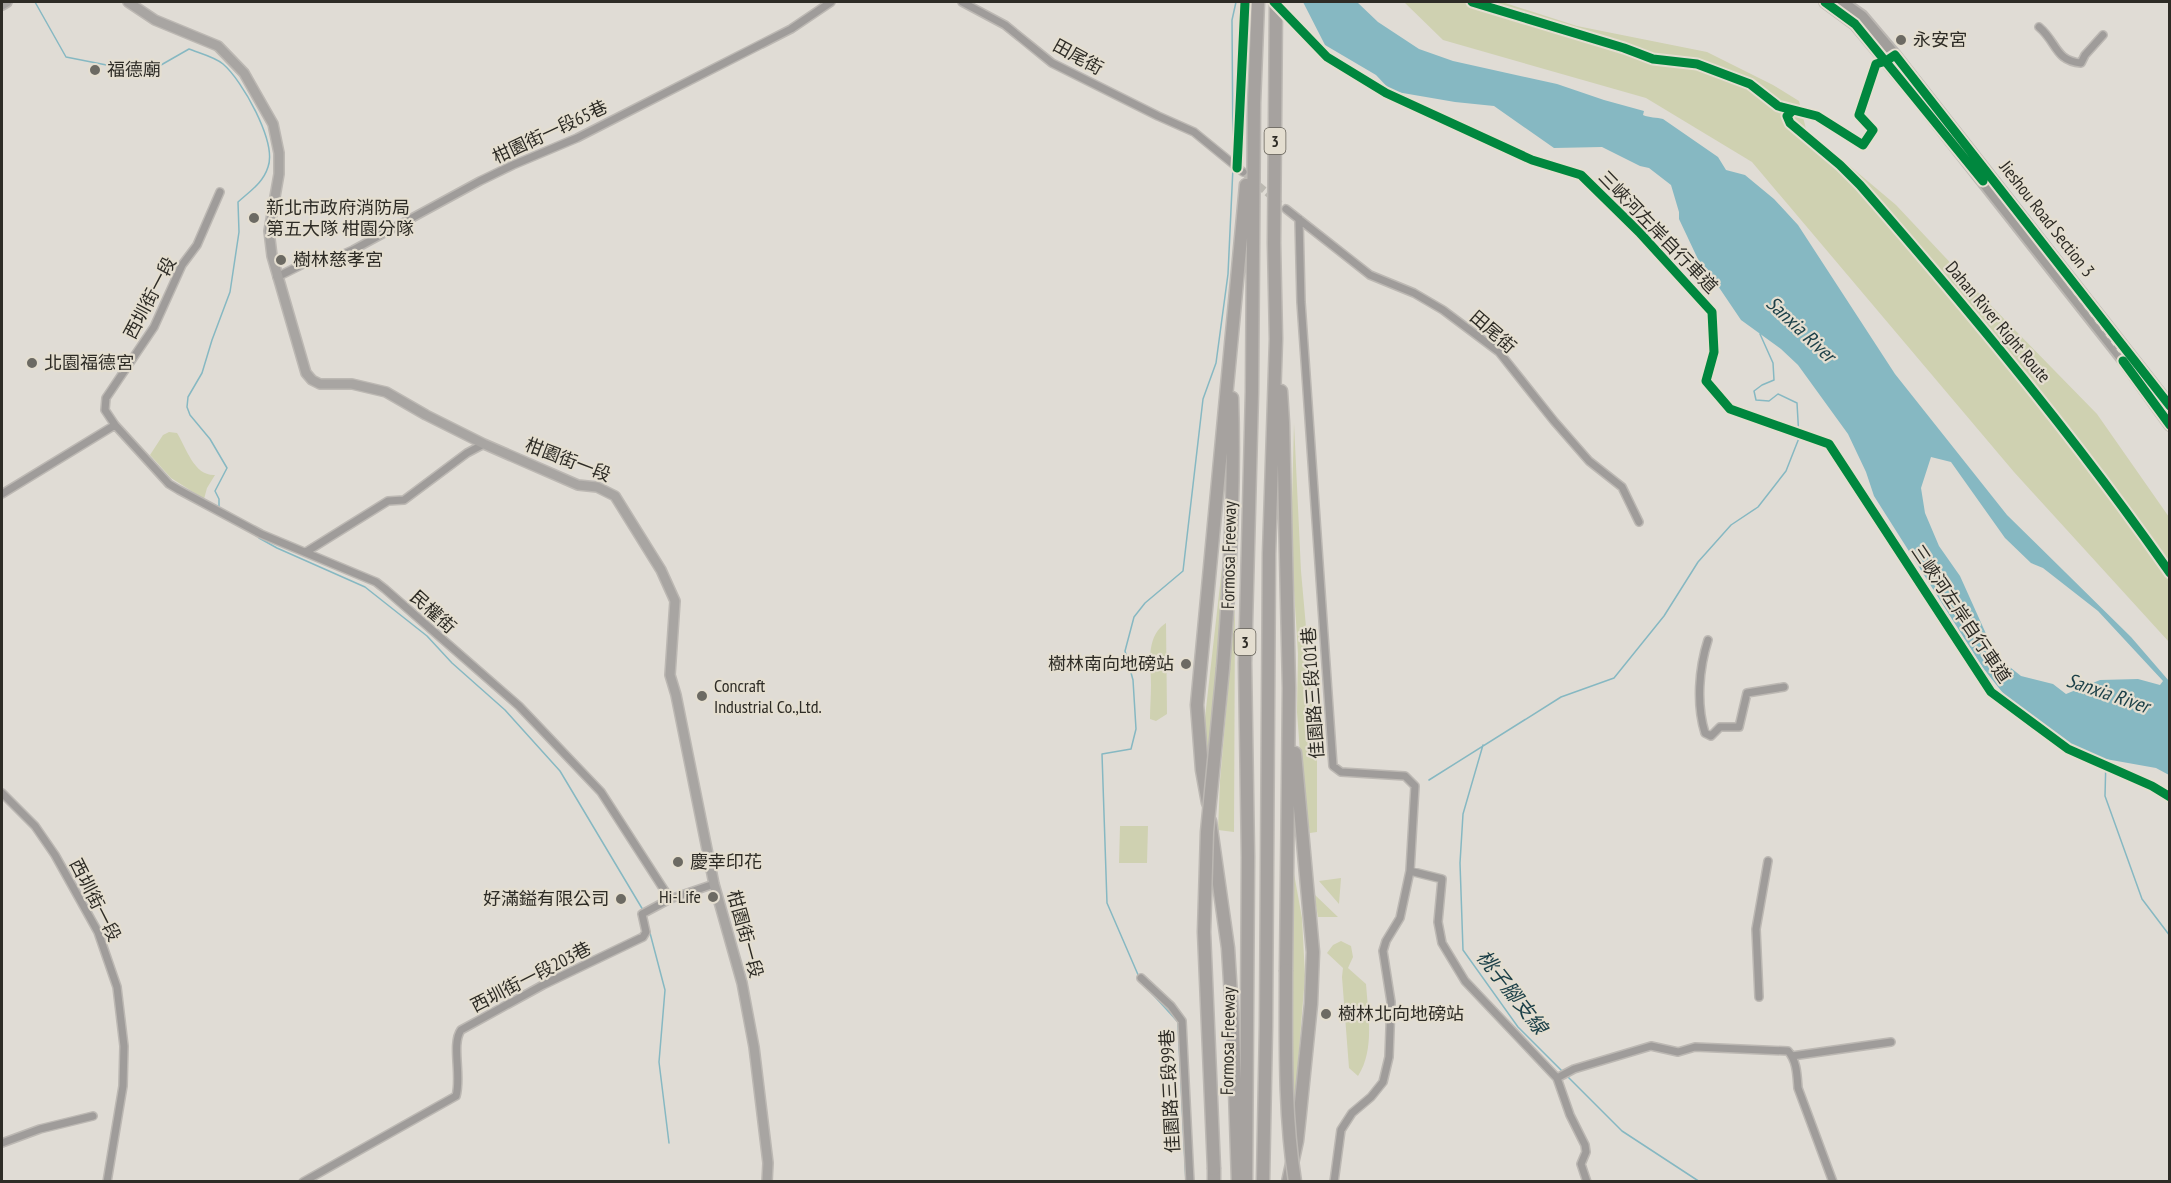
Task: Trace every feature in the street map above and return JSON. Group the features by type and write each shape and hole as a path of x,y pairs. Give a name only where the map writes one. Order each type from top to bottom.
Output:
{"highway":[{"name":"Formosa Freeway","path":"1246,1182 1248,857 1245,663 1252,392 1254,103 1258,2"},
{"name":"Formosa Freeway","path":"1263,1182 1269,554 1276,339 1274,243 1276,2"},
{"path":"1238,1182 1228,948 1202,770 1197,705 1254,103"},
{"path":"1214,1175 1204,932 1207,832 1230,580 1234,454 1233,328"},
{"path":"1276,339 1284,423 1289,688 1286,1092 1295,1182"},
{"path":"1288,1182 1297,1141 1313,952 1289,688"}],"main road":[{"name":"Jieshou Road Section 3","path":"1825,2 1855,24 1920,102 2114,348 2169,425"},
{"name":"Jieshou Road Section 3","path":"1842,2 1862,16 1909,72 2169,406"}],"street":[{"path":"2,5 7,2"},
{"name":"柑園街一段","path":"128,2 155,20 218,46 244,73 273,124 279,153 279,174 269,231 277,277 306,373 312,380 320,384 352,384 386,392 484,444 578,485 597,487 615,496 661,570 675,601 670,675 714,884 742,983 754,1047 768,1163 767,1182"},
{"name":"柑園街一段65巷","path":"277,277 313,259 337,257 353,250 480,181 577,138 771,40 831,2"},
{"name":"田尾街","path":"962,2 1005,25 1052,63 1194,132 1243,172"},
{"path":"2040,27 2049,36 2061,57 2074,62 2081,63 2085,55 2103,36"},
{"name":"西圳街一段","path":"115,425 105,410 106,399 154,327 182,265 197,245 220,192"},
{"name":"田尾街","path":"1286,209 1370,275 1414,292 1443,310 1499,352 1589,461 1622,487 1639,522"},
{"name":"佳園路三段101巷","path":"1299,219 1301,302 1333,766 1341,772 1405,776 1415,786 1410,871 1400,918 1386,941 1383,951 1391,1002 1389,1057 1383,1082 1352,1113 1341,1130 1334,1182"},
{"path":"2,494 115,425"},
{"name":"民權街","path":"115,425 169,484 261,534 376,582 519,706 601,792 670,898"},
{"path":"306,552 388,501 404,500 467,453 484,444"},
{"path":"1708,640 1700,663 1701,720 1705,733 1711,736 1720,727 1739,727 1747,693 1784,687"},
{"name":"西圳街一段","path":"2,793 34,826 56,855 98,932 117,987 124,1046 123,1086 107,1182"},
{"path":"1759,997 1756,929 1768,861"},
{"path":"1410,871 1442,879 1438,922 1442,944 1465,981 1557,1078 1570,1114 1585,1145 1586,1152 1581,1164 1587,1182"},
{"name":"西圳街一段203巷","path":"303,1182 456,1096 459,1076 456,1044 461,1030 533,990 643,937 646,932 642,914 670,898 714,884"},
{"name":"佳園路三段99巷","path":"1141,978 1171,1006 1182,1021 1190,1182"},
{"path":"1792,1056 1891,1042"},
{"path":"1557,1078 1574,1069 1651,1046 1672,1052 1695,1047 1788,1052 1792,1056 1797,1071 1798,1088 1833,1182"},
{"path":"2,1143 40,1129 93,1116"}],"green space":[{"path":"1404,2 1502,2 1577,26 1707,52 1773,85 1799,101 1806,129 1896,205 2097,414 2169,517 2169,642 2014,472 1752,162 1646,98 1443,40"},
{"path":"1294,423 1301,571 1317,751 1317,832 1310,833 1303,793 1297,712 1298,654 1291,542"},
{"path":"169,432 177,433 196,466 208,474 215,475 207,488 204,499 171,478 150,455 163,435"},
{"path":"1225,541 1225,589 1208,777 1203,735"},
{"path":"1235,608 1234,832 1218,830"},
{"path":"1166,623 1167,714 1156,721 1150,719 1150,660 1155,636"},
{"path":"1120,826 1148,826 1147,863 1119,863"},
{"path":"1293,868 1302,918 1305,976 1294,1113 1291,1092"},
{"path":"1341,878 1339,904 1319,881"},
{"path":"1314,894 1338,917 1318,917"},
{"path":"1341,941 1351,946 1353,957 1348,968 1366,984 1369,1043 1367,1055 1358,1076 1349,1068 1343,968 1327,953 1333,945"}],"water":[{"name":"Sanxia River","path":"1303,2 1357,2 1378,22 1419,49 1453,61 1557,84 1644,111 1645,116 1663,119 1718,157 1726,170 1745,175 1774,199 1798,225 1895,374 2007,515 2131,637 2169,681 2169,775 2156,768 2100,758 2066,742 2014,707 1983,668 1874,496 1866,472 1848,434 1798,365 1781,349 1741,320 1718,286 1704,272 1679,219 1671,185 1649,168 1640,166 1602,147 1554,148 1494,106 1391,91 1376,75 1325,45","holes":["1931,457 1951,462 2005,538 2031,563 2043,568 2098,611 2163,681 2160,685 2138,679 2100,680 2066,694 2053,684 2021,676 1996,656 1960,576 1939,546 1925,513 1921,488"]}],"waterway":[{"path":"35,2 66,57 147,73 189,49 216,59 231,72 239,83 263,128 269,156 268,167 259,182 238,202 239,232 230,292 202,373 188,397 187,407 190,415 210,439 227,468 215,491 219,499 219,506"},
{"path":"1233,159 1232,20 1236,2"},
{"path":"1139,977 1107,903 1102,754 1131,749 1136,729 1133,680 1125,651 1134,617 1145,603 1183,571 1203,399 1216,363 1228,274 1233,167"},
{"path":"1429,780 1561,697 1614,678 1664,616 1698,562 1731,525 1758,507 1786,471 1799,438 1797,403 1778,394 1769,401 1756,400 1754,391 1774,380 1773,363 1760,334"},
{"path":"259,538 365,587 427,636 452,663 505,710 560,771 643,910"},
{"name":"桃子腳支線","path":"1483,745 1463,814 1460,863 1463,950 1518,1027 1562,1071"},
{"path":"2106,757 2105,796 2142,899 2170,936"},
{"path":"645,914 665,990 659,1062 669,1143"},
{"path":"1147,988 1178,1022 1186,1182"},
{"name":"桃子腳支線","path":"1567,1076 1622,1131 1700,1182"}],"tunnel":[{"path":"1243,172 1286,209"}],"railway":[{"path":"1831,2 1873,42 1960,147 2026,230 2170,421"}],"cycle path":[{"path":"1237,168 1245,2"},
{"name":"三峽河左岸自行車道","path":"1274,2 1327,57 1386,93 1532,160 1581,175 1639,232 1712,312 1714,352 1706,381 1730,409 1829,444 1991,692 2068,749 2152,786 2170,797"},
{"path":"1472,2 1653,59 1697,64 1750,84 1778,106 1817,116 1863,145 1873,130 1859,115 1876,64 1895,55 2170,406"},
{"path":"1825,2 1855,24 1983,181"},
{"name":"Dahan River Right Route","path":"1793,110 1787,116 1790,123 1860,185 1941,279 2059,423 2170,573"},
{"path":"2123,361 2170,425"}],"place":[{"name":"永安宮","path":"1901,40"},
{"name":"福德廟","path":"95,70"},
{"name":"新北市政府消防局 第五大隊 柑園分隊","path":"254,218"},
{"name":"樹林慈孝宮","path":"281,260"},
{"name":"北園福德宮","path":"32,363"},
{"name":"樹林南向地磅站","path":"1186,664"},
{"name":"Concraft Industrial Co.,Ltd.","path":"702,696"},
{"name":"慶幸印花","path":"678,862"},
{"name":"Hi-Life","path":"713,897"},
{"name":"好滿鎰有限公司","path":"621,899"},
{"name":"樹林北向地磅站","path":"1326,1014"}]}
